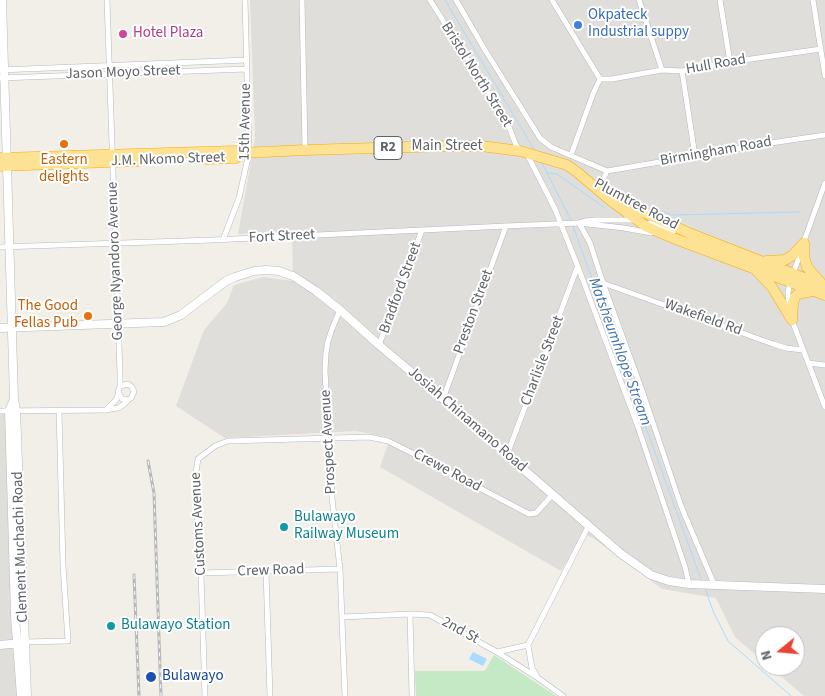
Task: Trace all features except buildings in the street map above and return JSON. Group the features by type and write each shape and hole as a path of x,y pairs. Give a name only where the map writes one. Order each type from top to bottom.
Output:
{"highway":[{"name":"Main Street","path":"246,153 481,146 526,152 544,157 567,165 586,178"},
{"name":"J.M. Nkomo Street","path":"4,162 234,151 246,153"},
{"name":"Plumtree Road","path":"586,178 641,211 756,264 825,289"},
{"name":"Plumtree Road","path":"586,178 610,200 647,227 673,238 756,264"},
{"path":"792,320 776,292 756,264 785,260 794,255 804,242"},
{"path":"804,242 804,256 808,267 825,289"},
{"name":"Plumtree Road","path":"792,278 813,291 825,289"},
{"path":"792,320 795,297 798,294 813,291"}],"street":[{"name":"Clement Muchachi Road","path":"2,0 4,162 10,247 14,399 12,411 14,597 27,696"},
{"name":"George Nyandoro Avenue","path":"107,0 120,386"},
{"name":"15th Avenue","path":"224,240 239,198 246,153 247,69 245,0"},
{"path":"302,0 305,150"},
{"name":"Bristol North Street","path":"430,0 526,152 562,224 638,427 689,584"},
{"path":"456,0 537,134 551,147 607,171 600,187"},
{"path":"552,0 600,79 571,155"},
{"path":"639,0 662,70"},
{"path":"720,0 730,62"},
{"path":"814,0 825,76"},
{"name":"Hull Road","path":"600,79 612,79 662,70 682,72 730,62 821,49"},
{"name":"Jason Moyo Street","path":"2,74 109,66 246,60"},
{"name":"Jason Moyo Street","path":"2,74 109,74 247,69"},
{"path":"682,72 695,156"},
{"name":"Birmingham Road","path":"607,171 825,135"},
{"path":"825,183 792,278 788,300 792,320 825,407"},
{"path":"818,202 825,202"},
{"path":"578,223 595,220 636,220 683,234 691,234"},
{"path":"578,223 637,230 673,238"},
{"path":"578,223 590,243 682,506 713,584"},
{"name":"Fort Street","path":"0,247 224,240 578,223"},
{"name":"Preston Street","path":"443,399 506,226"},
{"name":"Bradford Street","path":"379,345 422,230"},
{"name":"Charlisle Street","path":"507,455 578,267"},
{"name":"Josiah Chinamano Road","path":"0,328 164,322 181,315 226,281 245,274 266,270 293,276 340,310 481,430 620,553 651,575 669,581 689,584 825,589"},
{"name":"Wakefield Rd","path":"603,283 786,348 804,350"},
{"name":"Prospect Avenue","path":"340,310 326,353 325,371 332,498 340,569 345,696"},
{"path":"808,362 825,365"},
{"path":"0,411 105,410 118,408 132,398 134,392 120,373"},
{"path":"105,410 116,400 120,386 128,384"},
{"path":"118,395 122,399 128,400"},
{"path":"0,645 68,641 63,565 59,411"},
{"name":"Crewe Road","path":"329,438 362,437 388,441 530,514 536,513 553,494"},
{"name":"Customs Avenue","path":"205,696 202,573 195,480 198,459 210,449 228,441 329,438"},
{"path":"538,678 532,668 528,644 589,525"},
{"name":"Crew Road","path":"202,573 340,569"},
{"path":"266,571 270,696"},
{"path":"410,614 412,696"},
{"name":"2nd St","path":"342,617 430,615 497,652 563,696"},
{"name":"Clement Muchachi Road","path":"21,643 21,696"},
{"path":"497,652 528,644"}],"shaded area":[{"path":"250,0 825,0 825,696 804,696 781,676 805,676 805,626 755,626 755,654 735,637 716,598 662,589 593,538 584,534 561,571 380,467 390,438 356,431 225,438 176,406 204,330 227,303 234,285 263,277 293,281 292,232 238,234 255,139"},
{"path":"0,412 7,412 16,642 0,643"},
{"path":"0,647 15,647 17,696 0,696"}],"green space":[{"path":"494,655 556,696 416,696 415,671 485,671"}],"water":[{"path":"473,652 487,659 483,666 469,659"}],"waterway":[{"name":"Matsheumhlope Stream","path":"445,0 535,151"},
{"name":"Matsheumhlope Stream","path":"541,161 571,220"},
{"path":"547,173 557,174 605,208"},
{"path":"652,208 673,215 799,212"},
{"name":"Matsheumhlope Stream","path":"573,226 702,582"},
{"name":"Matsheumhlope Stream","path":"705,588 713,611 728,641 791,696"}],"railway":[{"path":"148,461 154,493 161,696"},
{"path":"134,575 139,696"}],"place":[{"name":"Okpateck Industrial suppy","path":"578,25"},
{"name":"Hotel Plaza","path":"123,34"},
{"name":"Eastern delights","path":"64,144"},
{"name":"The Good Fellas Pub","path":"88,316"},
{"name":"Bulawayo Railway Museum","path":"284,527"},
{"name":"Bulawayo Station","path":"111,626"},
{"name":"Bulawayo","path":"151,677"}]}
